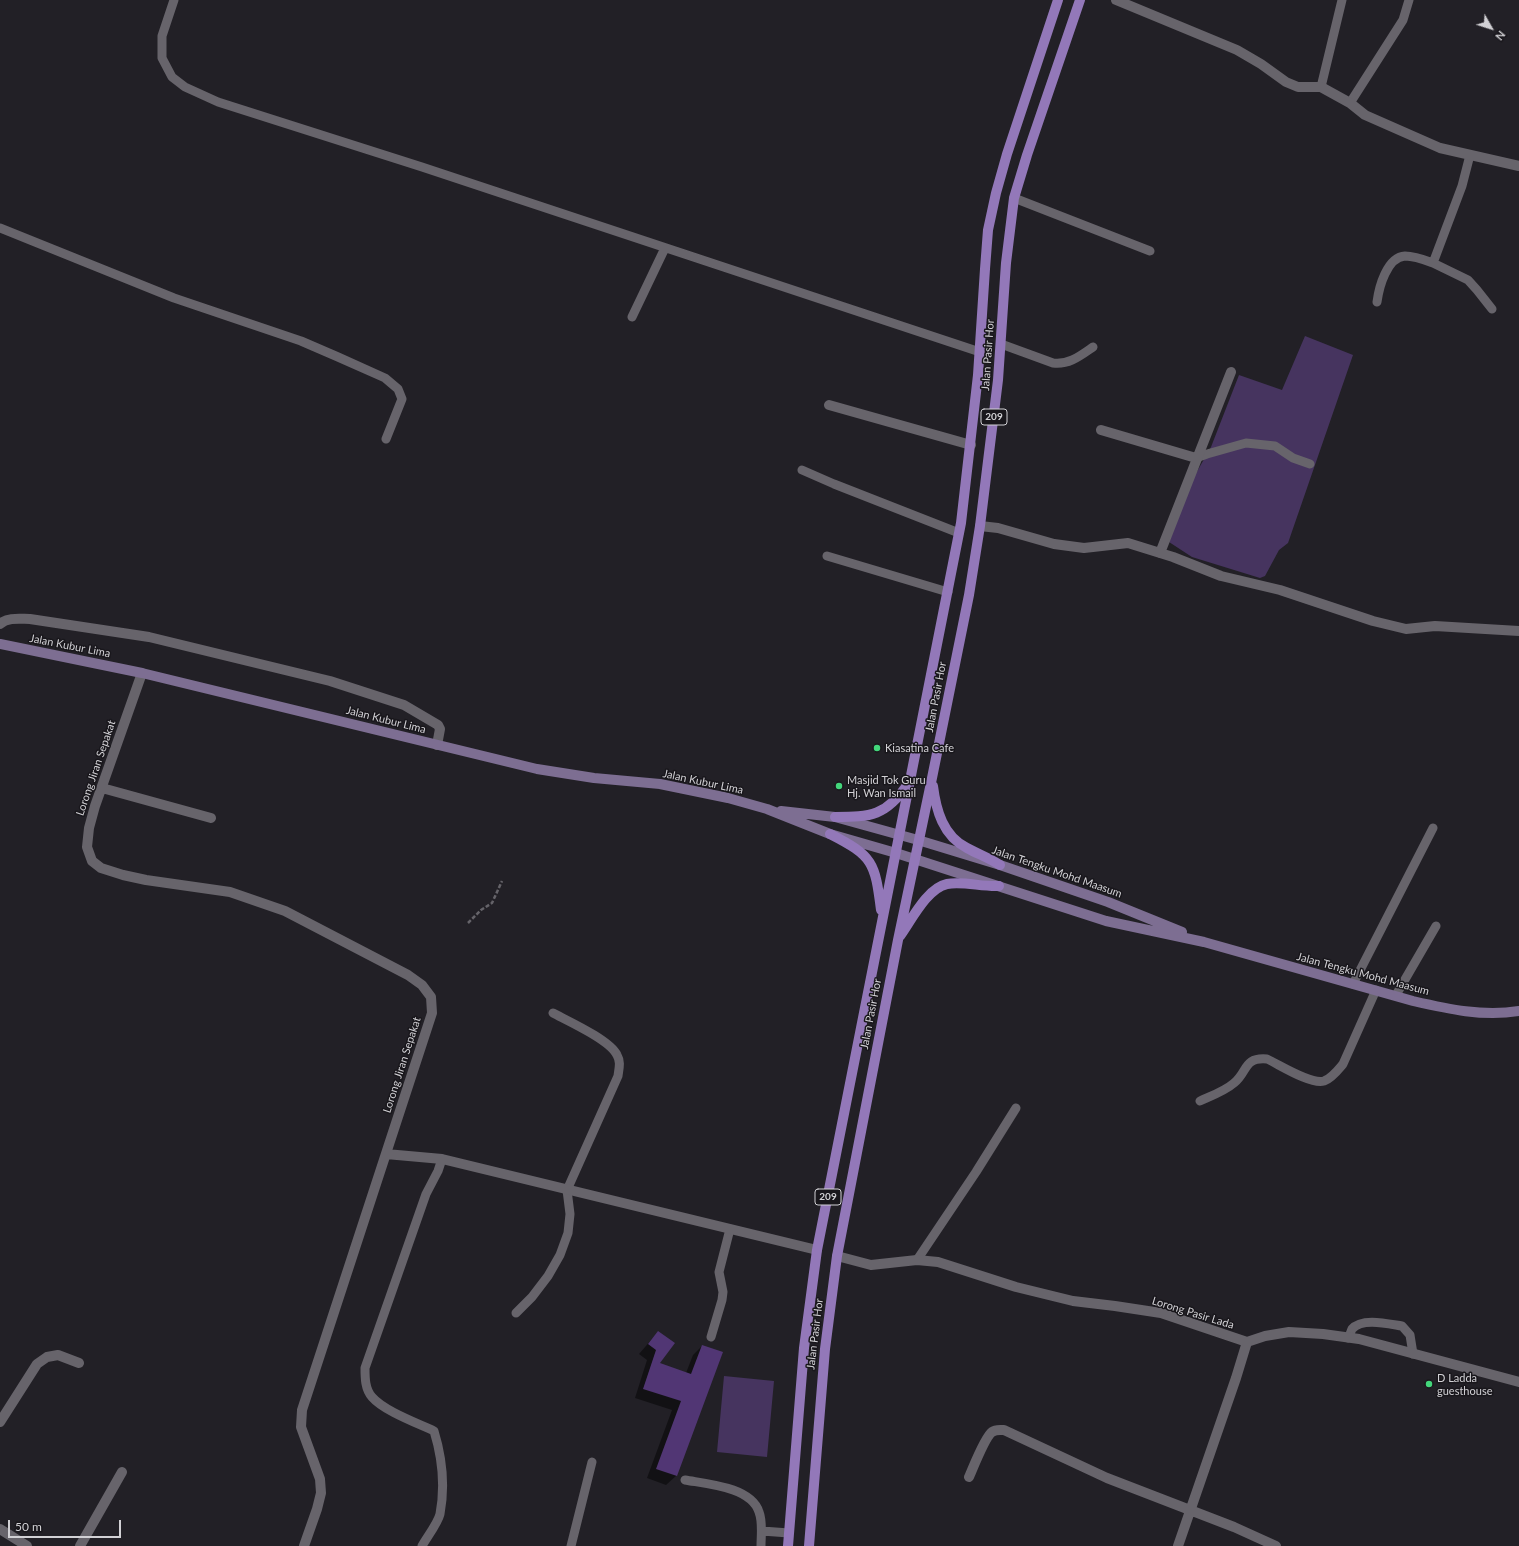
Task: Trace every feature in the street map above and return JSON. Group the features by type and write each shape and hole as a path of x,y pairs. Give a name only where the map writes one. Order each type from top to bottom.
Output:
{"main road":[{"name":"Jalan Pasir Hor","path":"788,1546 804,1348 817,1250 959,533 971,445 980,352 984,269 988,230 996,193 1007,154 1058,0"},
{"name":"Jalan Pasir Hor","path":"809,1546 825,1349 837,1256 914,859 932,778 968,595 980,526 989,461 1001,344 1007,256 1014,198 1027,155 1080,0"},
{"name":"Jalan Kubur Lima","path":"0,644 142,673 537,770 594,778 660,784 728,798 767,809 830,834 896,853"},
{"path":"932,778 935,803 945,828 965,847 988,857 1000,865"},
{"path":"835,817 869,816 881,812 901,794 911,779"},
{"name":"Jalan Kubur Lima","path":"767,809 835,817 899,835"},
{"path":"830,834 864,854 872,865 877,878 882,920"},
{"name":"Jalan Tengku Mohd Maasum","path":"899,835 1000,865 1108,902 1204,942"},
{"name":"Jalan Tengku Mohd Maasum","path":"896,853 1106,921 1204,942 1396,996 1471,1013 1504,1014 1519,1011"},
{"path":"898,940 924,901 946,884 966,884 986,887 999,886"}],"street":[{"path":"1116,0 1237,50 1261,64 1286,82 1298,87 1322,87 1350,103 1365,115 1440,148 1519,166"},
{"path":"1160,553 1231,372"},
{"path":"829,405 971,445"},
{"path":"1101,430 1196,458"},
{"path":"980,526 998,528 1054,544 1084,548 1128,543 1160,553 1221,576 1280,590 1373,621 1406,629 1435,626 1519,631"},
{"path":"0,624 4,621 30,619 149,637 330,681 404,705 438,725 440,729 437,745"},
{"name":"Lorong Jiran Sepakat","path":"142,673 89,828 87,847 92,861 101,868 123,875 146,880 230,892 285,911 408,975 422,985 431,997 432,1013 302,1410 301,1427 320,1479 321,1493 304,1546"},
{"path":"102,788 211,818"},
{"path":"386,1154 442,1159 817,1250"},
{"name":"Lorong Pasir Lada","path":"837,1256 871,1265 917,1260 938,1262 1016,1287 1073,1301 1161,1313 1247,1342"},
{"path":"1178,1546 1247,1342 1266,1336 1289,1332 1323,1334 1359,1339 1519,1382"},
{"path":"0,1422 37,1364 48,1357 58,1355 79,1363"},
{"path":"969,1477 991,1432 998,1429 1004,1430 1107,1478 1234,1527 1276,1546"},
{"path":"80,1546 122,1472"},
{"path":"0,1529 27,1546"}],"lane":[{"path":"174,0 162,36 162,58 172,78 185,87 218,102 422,167 980,352"},
{"path":"1322,87 1342,0"},
{"path":"1350,103 1403,20 1409,0"},
{"path":"1433,263 1462,186 1470,155"},
{"path":"1014,198 1150,251"},
{"path":"0,228 174,298 301,341 385,378 398,389 402,398 386,439"},
{"path":"632,317 665,248"},
{"path":"1377,302 1378,290 1387,269 1396,260 1404,256 1414,257 1433,263 1468,280 1492,309"},
{"path":"1001,344 1053,363 1061,364 1075,359 1093,347"},
{"path":"1196,458 1246,443 1276,446 1293,458 1310,464"},
{"path":"802,470 959,533"},
{"path":"826,556 948,592"},
{"path":"1353,984 1433,828"},
{"path":"1396,996 1436,926"},
{"path":"1200,1102 1234,1084 1250,1061 1259,1058 1267,1059 1316,1082 1326,1080 1343,1064 1376,990"},
{"path":"516,1313 532,1297 548,1276 560,1255 568,1233 570,1214 567,1190 618,1076 620,1063 617,1054 608,1044 553,1013"},
{"path":"917,1260 976,1172 1016,1108"},
{"path":"422,1546 440,1515 443,1482 439,1447 434,1431 382,1406 371,1397 366,1383 365,1368 426,1194 438,1171 442,1159"},
{"path":"712,1337 723,1292 719,1272 730,1229"},
{"path":"1348,1338 1352,1329 1359,1324 1373,1321 1402,1326 1410,1335 1413,1354"},
{"path":"572,1546 592,1462"},
{"path":"685,1480 741,1493 755,1504 760,1512 762,1531 761,1546"},
{"path":"762,1531 789,1533"}],"path":[{"path":"468,923 481,910 492,902 502,881"}],"shaded area":[{"path":"1305,336 1353,355 1288,543 1279,550 1265,576 1260,578 1192,557 1169,542 1191,482 1211,447 1239,375 1282,390"},
{"path":"724,1376 774,1381 767,1457 717,1452"}],"building":[{"path":"658,1331 675,1343 660,1363 691,1374 702,1345 723,1352 677,1476 656,1469 681,1401 643,1389 656,1350 648,1344"}],"place":[{"name":"Kiasatina Cafe","path":"877,748"},
{"name":"Masjid Tok Guru Hj. Wan Ismail","path":"839,786"},
{"name":"D Ladda guesthouse","path":"1429,1384"}]}
